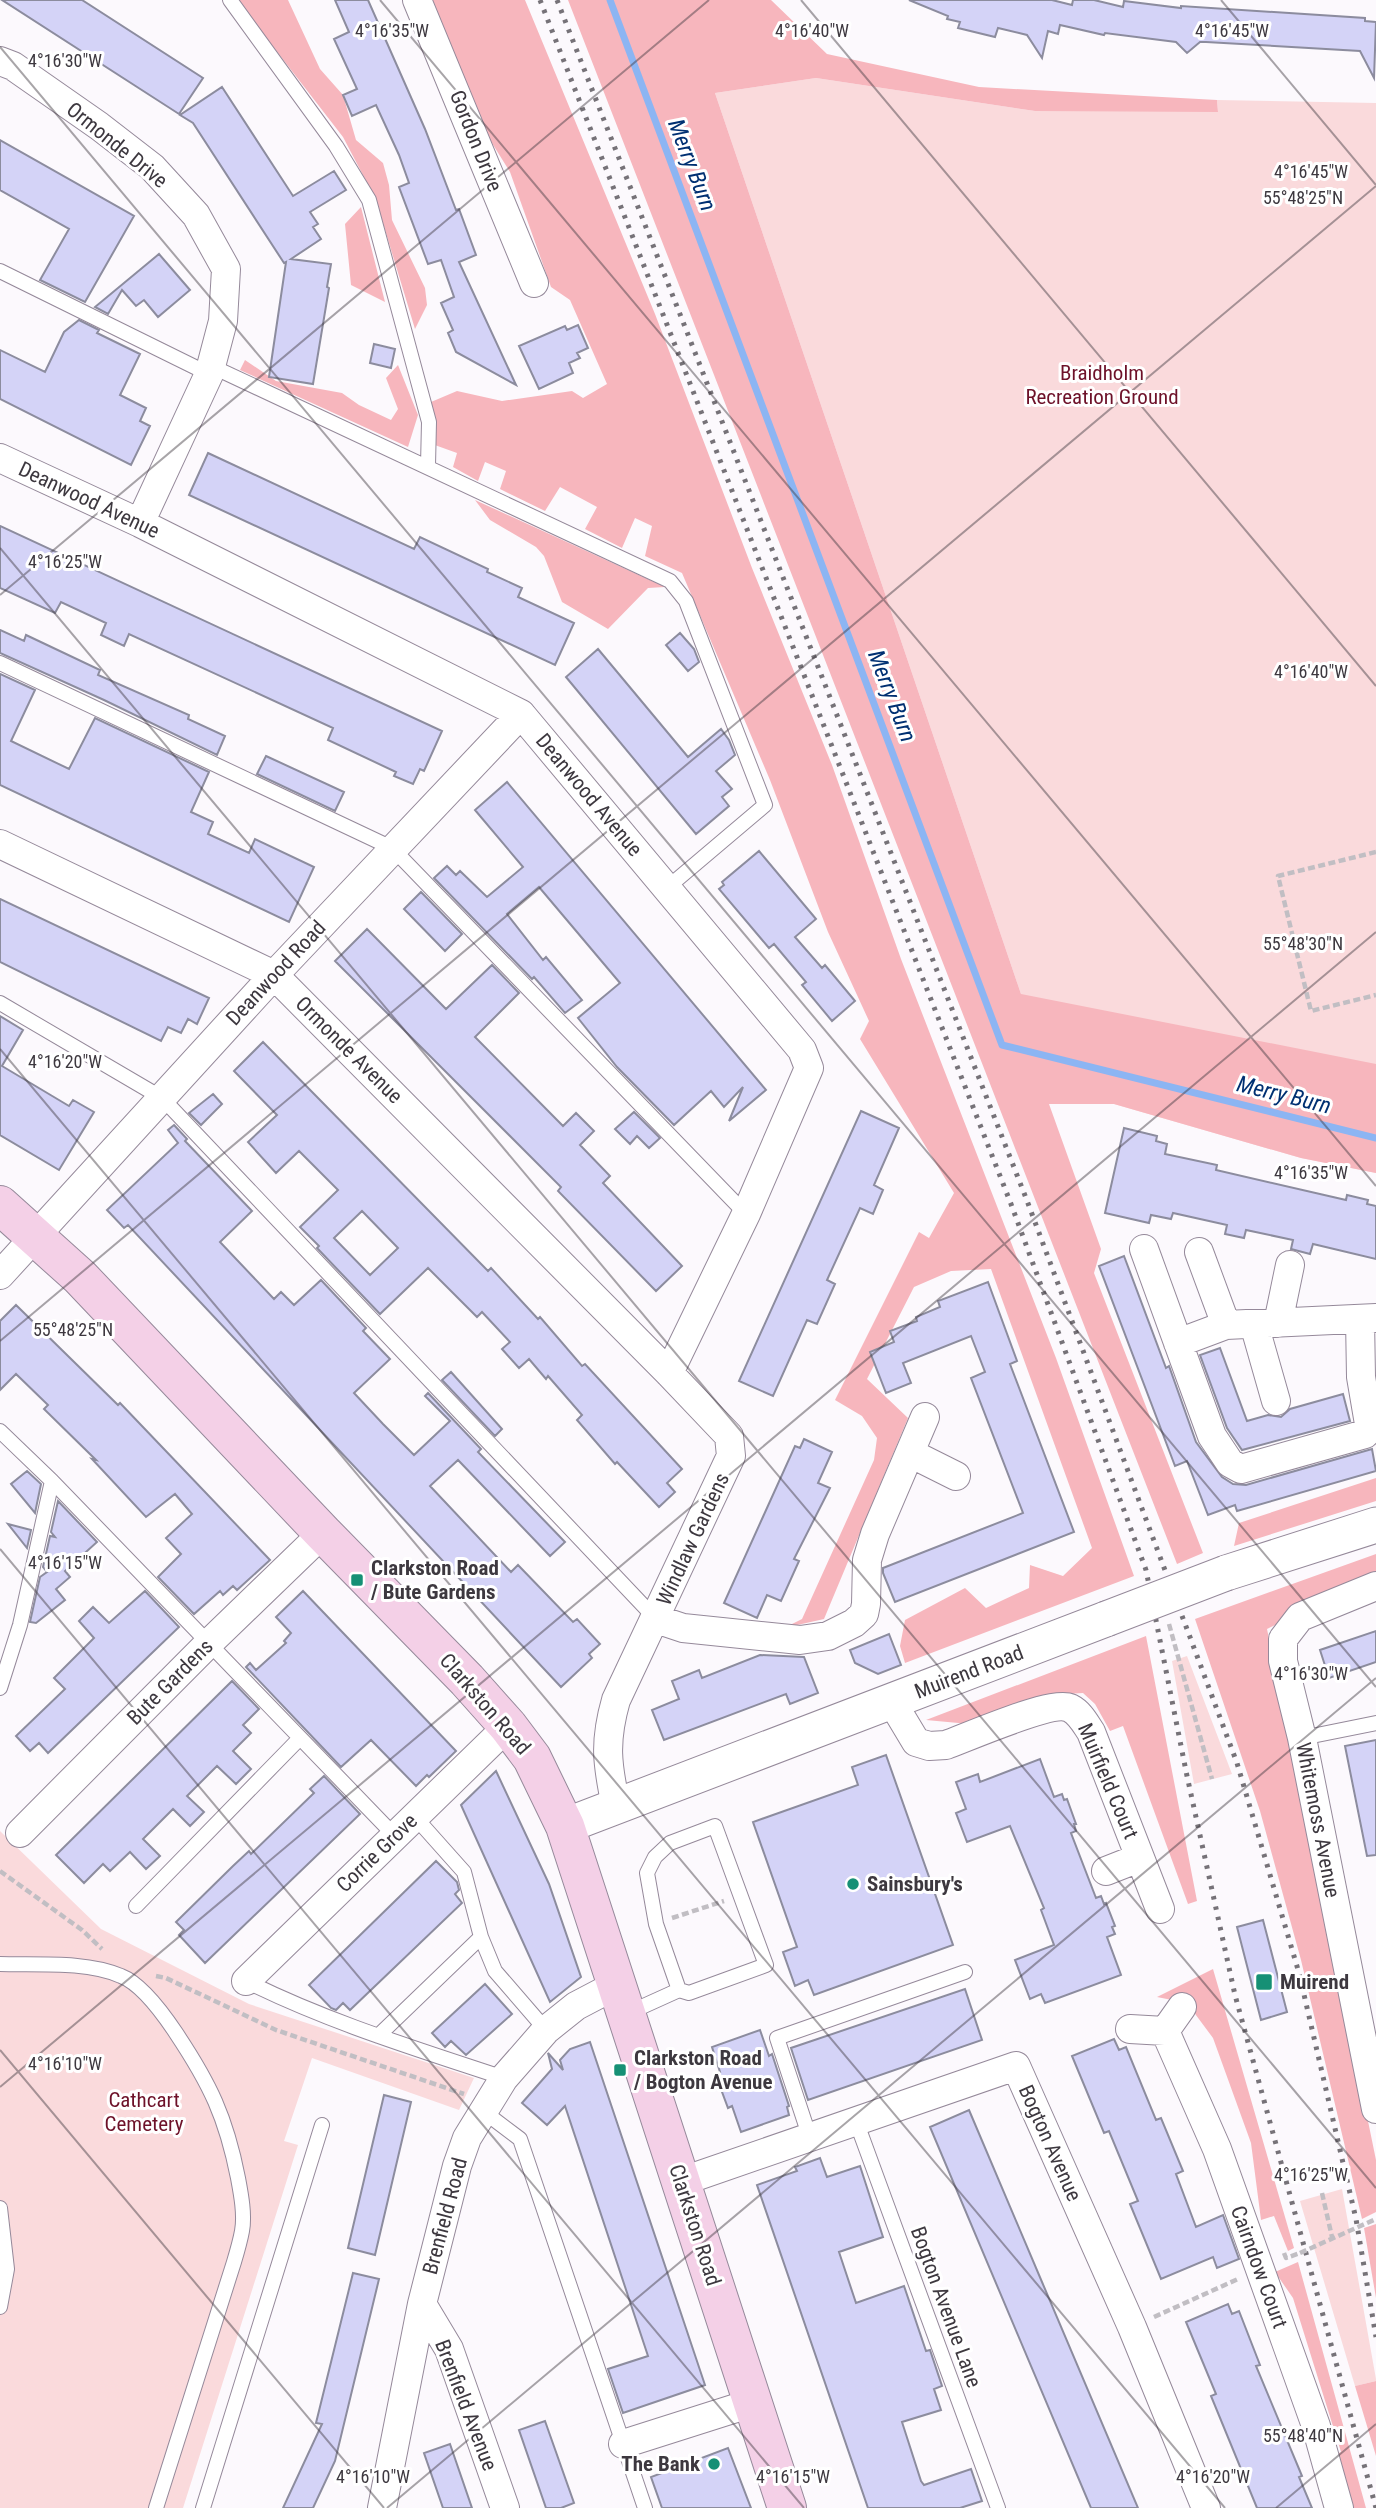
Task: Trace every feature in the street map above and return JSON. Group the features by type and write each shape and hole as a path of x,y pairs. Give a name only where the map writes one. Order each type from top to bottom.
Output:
{"main road":[{"name":"Clarkston Road","path":"0,1205 80,1277 323,1533 425,1636 508,1726 532,1758 565,1826 787,2508"}],"street":[{"name":"Gordon Drive","path":"417,0 534,283"},
{"name":"Ormonde Drive","path":"0,61 13,66 152,167 196,215 226,269 223,321 210,370 140,523"},
{"name":"Deanwood Avenue","path":"0,458 140,523 521,713 802,1050 809,1068 746,1214 669,1373"},
{"name":"Deanwood Road","path":"0,1275 274,975 521,713"},
{"name":"Ormonde Avenue","path":"0,845 274,975 519,1221"},
{"name":"Windlaw Gardens","path":"519,1221 729,1436 731,1456 616,1700 608,1728 607,1764 616,1806"},
{"path":"1144,1249 1178,1343 1212,1436 1230,1462 1241,1469 1365,1434 1369,1424 1361,1377 1368,1319 1226,1325 1178,1343"},
{"path":"1199,1252 1226,1325"},
{"path":"1276,1401 1266,1323 1290,1265"},
{"path":"656,1619 683,1628 800,1640 828,1636 854,1623 864,1614 867,1560 874,1534 925,1417"},
{"path":"910,1454 956,1476"},
{"name":"Muirend Road","path":"565,1826 1226,1573 1376,1525"},
{"name":"Bute Gardens","path":"20,1833 323,1533"},
{"name":"Whitemoss Avenue","path":"1376,1586 1300,1617 1283,1639 1283,1661 1302,1738 1376,2109"},
{"name":"Muirfield Court","path":"892,1702 916,1742 929,1746 946,1745 1048,1708 1068,1707 1079,1714 1091,1732 1160,1909"},
{"name":"Corrie Grove","path":"246,1981 508,1726"},
{"name":"Muirfield Court","path":"1106,1871 1139,1858"},
{"name":"Brenfield Road","path":"382,2508 422,2304 457,2166 467,2138 504,2078 546,2030 576,2006 621,1999"},
{"path":"1130,2029 1165,2031 1182,2007"},
{"name":"Cairndow Court","path":"1165,2031 1217,2149 1316,2426 1339,2508"},
{"name":"Bogton Avenue","path":"680,2182 1016,2066 1132,2327 1206,2508"},
{"name":"Brenfield Avenue","path":"422,2304 449,2348 505,2508"},
{"path":"623,2444 752,2403"}],"lane":[{"path":"230,0 336,146 369,200 429,422 428,466"},
{"path":"0,271 210,370 428,466 670,581 686,601 765,805 667,888"},
{"path":"0,663 392,848 746,1214"},
{"path":"0,1003 162,1098 656,1619"},
{"path":"0,1430 395,1836"},
{"path":"0,1688 20,1625 52,1481"},
{"path":"1302,1738 1376,1723"},
{"path":"136,1906 300,1738"},
{"path":"415,1817 464,1872 481,1937 495,1971 546,2030"},
{"path":"621,1999 679,1990 689,1993 766,1965 715,1826 670,1843 656,1857 647,1873 656,1923 679,1990"},
{"path":"378,2036 481,1937"},
{"path":"0,1964 98,1969 124,1976 147,1996 167,2020 194,2061 218,2103 230,2141 240,2191 243,2229 156,2508"},
{"path":"810,2138 777,2038 965,1972"},
{"path":"246,1981 285,2001 378,2036 504,2078"},
{"path":"483,2111 520,2139 645,2508"},
{"name":"Bogton Avenue Lane","path":"856,2121 998,2508"},
{"path":"203,2508 322,2125"},
{"path":"0,2208 7,2269 0,2307"}],"path":[{"path":"1376,852 1278,876 1311,1011 1376,995"},
{"path":"1162,1598 1212,1779"},
{"path":"0,1871 82,1930 109,1956 124,1976 144,1973 166,1978 276,2030 439,2085"},
{"path":"656,1923 741,1896"},
{"path":"1322,2193 1332,2237"},
{"path":"1300,2253 1376,2219"},
{"path":"1132,2327 1224,2285"}],"green space":[{"name":"Braidholm Recreation Ground","path":"816,78 1035,111 1218,111 1217,100 1376,103 1376,1173 1301,1158 1114,1104 1049,1104 1021,994 715,93"},
{"path":"1187,1656 1232,1774 1194,1784 1172,1661"},
{"name":"Cathcart Cemetery","path":"0,1831 101,1929 249,2004 474,2078 459,2110 312,2058 284,2141 298,2145 183,2508 0,2508"},
{"path":"1342,2189 1376,2379 1355,2386 1300,2201"}],"shaded area":[{"path":"237,0 288,0 320,69 343,95 356,140 383,163 389,185 392,220 425,288 427,305 415,329 376,200 343,137"},
{"path":"431,0 525,0 655,314 752,568 832,765 901,959 1056,1358 1134,1576 905,1663 900,1646 905,1620 965,1588 986,1608 1029,1588 1030,1565 1063,1576 1092,1548 991,1269 951,1271 914,1287 867,1379 908,1418 824,1619 784,1628 802,1619 874,1460 877,1438 862,1416 835,1400 919,1232 929,1238 954,1193 860,1039 869,1021 828,932 770,780 682,573 645,556 652,526 635,518 622,548 585,529 597,507 560,487 545,511 500,489 506,471 485,462 478,481 453,467 457,453 432,444 434,418 431,402 457,391 502,401 572,391 583,398 607,384 570,300 551,287 510,172 482,127"},
{"path":"568,0 771,0 827,54 979,87 1217,100 1218,112 1035,111 816,78 715,93 1021,994 1376,1064 1376,1173 1301,1158 1114,1104 1049,1104 1101,1249 1094,1273 1203,1553 1177,1564"},
{"path":"361,207 385,302 351,285 345,224"},
{"path":"245,360 276,381 342,393 359,405 391,420 398,409 386,378 398,365 418,415 408,447 240,370"},
{"path":"475,500 665,587 648,588 608,629 562,602 544,556 536,547 490,520"},
{"path":"1376,1478 1376,1501 1234,1546 1239,1523"},
{"path":"1376,1554 1376,1576 1267,1629 1376,2160 1376,2212 1362,2219 1301,1960 1260,1811 1195,1619"},
{"path":"1146,1636 1197,1901 1188,1904 1123,1726 1110,1731 1095,1704 1083,1693 1067,1694 980,1725 926,1720"},
{"path":"1213,1969 1294,2248 1288,2251 1274,2216 1261,2220 1251,2143 1213,2038 1187,2003 1157,1997"},
{"path":"1376,2224 1376,2298 1364,2228"},
{"path":"1298,2262 1366,2508 1351,2508 1337,2454 1341,2452 1293,2298 1275,2272"},
{"path":"1376,2381 1376,2456 1355,2386"}],"building":[{"path":"2,0 82,0 203,78 179,114"},
{"path":"335,0 368,0 425,129 456,210 459,209 476,255 459,262 516,385 456,352 448,333 453,330 441,303 454,297 441,260 428,264 399,187 409,183 399,155 376,105 352,116 343,95 357,89 334,39 349,32"},
{"path":"909,0 1052,0 1072,5 1073,0 1094,0 1123,7 1124,1 1181,8 1365,18 1365,21 1376,22 1374,78 1360,51 1200,42 1187,53 1176,42 1104,35 1060,25 1058,34 1048,31 1042,58 1027,35 998,28 995,37 958,28 960,22 947,19 948,16"},
{"path":"222,87 293,196 334,171 346,190 310,212 318,224 313,227 321,239 291,259 331,264 313,384 269,377 286,262 284,263 193,123 180,115"},
{"path":"0,140 134,216 85,302 40,280 69,229 0,190"},
{"path":"159,254 190,290 158,317 144,300 136,306 122,290 108,314 95,307"},
{"path":"79,320 99,330 97,333 140,354 120,395 146,408 140,421 150,426 131,465 0,399 0,350 45,372 64,332"},
{"path":"578,325 588,348 577,353 580,358 569,363 573,373 539,389 519,346 565,326 567,330"},
{"path":"374,344 395,349 391,368 370,363"},
{"path":"208,453 414,549 420,537 522,588 518,597 574,623 555,665 189,495"},
{"path":"0,526 442,731 424,771 420,769 413,784 394,776 396,772 328,740 333,728 129,634 124,646 101,635 106,623 61,602 55,613 0,588"},
{"path":"0,630 24,641 26,635 100,670 98,675 189,715 188,719 225,736 217,755 0,653"},
{"path":"680,633 694,649 699,662 688,671 666,645"},
{"path":"598,649 688,757 721,729 729,740 735,755 716,771 732,789 722,797 729,806 696,834 566,677"},
{"path":"0,674 35,690 11,741 69,769 95,718 209,772 191,812 213,822 208,834 249,853 255,839 314,867 289,922 0,785"},
{"path":"266,756 344,792 335,811 257,774"},
{"path":"507,782 766,1090 729,1121 743,1087 724,1107 711,1091 674,1125 617,1067 578,1018 620,983 539,887 507,914 543,960 546,957 582,1000 565,1013 534,977 532,979 434,878 447,866 456,875 460,871 487,897 523,867 475,810"},
{"path":"759,851 816,919 795,937 822,968 825,965 855,1001 832,1021 802,985 806,982 774,944 769,948 719,889 724,885 722,882"},
{"path":"421,892 462,934 445,951 404,909"},
{"path":"0,899 209,998 197,1024 188,1019 181,1033 168,1027 161,1041 0,962"},
{"path":"367,929 446,1009 492,965 519,993 475,1037 563,1126 576,1113 594,1131 580,1145 610,1176 603,1183 682,1266 656,1291 558,1191 561,1187 335,961"},
{"path":"0,1016 23,1030 2,1066 69,1106 73,1100 94,1112 59,1170 0,1135"},
{"path":"263,1042 488,1271 491,1268 538,1319 540,1317 582,1366 585,1364 682,1469 667,1483 675,1492 659,1507 617,1462 615,1464 577,1420 582,1415 548,1376 546,1379 529,1359 519,1368 502,1349 510,1342 482,1312 477,1317 428,1268 380,1314 300,1227 338,1190 299,1151 276,1173 248,1142 277,1115 234,1071","holes":["362,1211 398,1248 370,1275 334,1238"]},
{"path":"213,1094 222,1104 201,1125 189,1113"},
{"path":"861,1111 899,1128 874,1185 883,1190 873,1214 860,1208 827,1280 835,1284 817,1324 807,1320 773,1396 739,1381"},
{"path":"634,1112 660,1138 649,1148 637,1136 630,1144 615,1129"},
{"path":"174,1125 187,1139 185,1141 252,1211 220,1242 274,1299 281,1292 294,1305 321,1280 366,1328 363,1331 390,1359 354,1393 383,1424 414,1455 450,1421 425,1396 428,1393 481,1449 478,1452 565,1542 550,1556 458,1460 430,1486 511,1572 518,1565 573,1622 577,1619 600,1644 589,1654 592,1658 561,1687 128,1225 124,1228 107,1210 178,1143 168,1130"},
{"path":"1124,1128 1157,1136 1156,1141 1167,1144 1165,1154 1217,1165 1216,1170 1346,1200 1347,1195 1368,1200 1367,1204 1376,1206 1376,1259 1313,1244 1310,1254 1291,1249 1293,1240 1246,1230 1244,1238 1225,1234 1227,1225 1173,1213 1171,1219 1151,1215 1149,1223 1105,1213"},
{"path":"1124,1256 1166,1368 1169,1366 1196,1442 1222,1477 1233,1484 1246,1485 1372,1449 1376,1471 1237,1511 1235,1505 1208,1515 1187,1461 1175,1466 1099,1266"},
{"path":"988,1282 1017,1361 1010,1364 1074,1532 895,1602 883,1568 1023,1513 971,1378 985,1372 971,1336 903,1363 911,1383 886,1393 870,1352 894,1342 890,1331 917,1321 916,1317 940,1307 938,1301"},
{"path":"16,1305 118,1405 120,1403 270,1560 237,1590 233,1586 223,1595 220,1591 194,1614 158,1577 181,1554 166,1538 192,1514 175,1494 146,1517 92,1459 96,1460 44,1409 48,1405 16,1374 0,1390 0,1321"},
{"path":"1220,1348 1247,1421 1268,1415 1281,1417 1290,1409 1343,1394 1350,1421 1242,1450 1227,1428 1200,1355"},
{"path":"451,1372 502,1429 495,1436 442,1380"},
{"path":"804,1439 832,1452 818,1483 830,1488 794,1559 799,1561 781,1601 767,1595 757,1618 724,1603 795,1446 800,1448"},
{"path":"27,1471 41,1484 35,1513 11,1484"},
{"path":"58,1501 97,1542 65,1571 70,1577 56,1589 65,1600 36,1623 30,1622 40,1577 47,1572 43,1567 50,1536 55,1537 51,1532"},
{"path":"8,1524 31,1530 27,1548"},
{"path":"145,1591 179,1627 48,1753 39,1743 30,1751 16,1736 65,1689 54,1678 94,1638 79,1621 93,1607 109,1623"},
{"path":"303,1591 456,1751 416,1786 371,1740 341,1767 246,1667 250,1663 256,1670 286,1643 284,1641 291,1633 276,1617"},
{"path":"1376,1631 1376,1662 1329,1678 1320,1650"},
{"path":"889,1634 901,1665 878,1674 855,1663 850,1650"},
{"path":"760,1655 804,1657 818,1693 790,1704 786,1694 664,1740 652,1710 679,1699 672,1681 699,1670 702,1678"},
{"path":"232,1681 259,1709 243,1725 251,1733 233,1751 251,1769 236,1784 217,1766 187,1796 204,1812 190,1826 173,1809 143,1839 160,1856 146,1869 130,1852 110,1871 103,1864 84,1883 56,1855"},
{"path":"1376,1740 1376,1855 1367,1856 1345,1746"},
{"name":"Sainsbury's","path":"886,1755 953,1945 814,1995 808,1980 795,1986 783,1952 797,1947 753,1822 858,1785 852,1767"},
{"path":"1040,1759 1054,1797 1062,1794 1064,1800 1067,1799 1076,1824 1076,1831 1071,1833 1096,1898 1101,1896 1104,1904 1106,1903 1115,1926 1112,1927 1115,1934 1107,1937 1121,1975 1045,2003 1041,1994 1030,1999 1015,1960 1054,1945 1041,1910 1044,1908 1010,1826 967,1842 956,1813 966,1809 956,1782 978,1774 980,1782"},
{"path":"496,1771 549,1884 581,1977 550,2002 461,1805"},
{"path":"324,1776 360,1814 205,1963 179,1935 184,1930 176,1922 314,1793 310,1789"},
{"path":"436,1861 457,1882 459,1890 455,1894 462,1903 350,2010 343,2003 336,2010 331,2008 309,1985"},
{"path":"1263,1920 1287,2012 1261,2020 1237,1927"},
{"path":"485,1984 512,2014 466,2055 451,2041 445,2047 432,2033"},
{"path":"965,1989 982,2040 808,2100 791,2048"},
{"path":"760,2030 769,2056 772,2054 789,2106 789,2115 741,2132 732,2106 728,2108 715,2073 720,2072 712,2047"},
{"path":"1114,2039 1119,2050 1126,2047 1156,2120 1161,2118 1183,2171 1176,2174 1196,2227 1223,2215 1239,2259 1217,2268 1213,2257 1161,2279 1130,2204 1138,2201 1109,2131 1104,2133 1072,2056"},
{"path":"590,2042 705,2385 623,2413 608,2369 648,2356 565,2106 547,2125 522,2103 552,2069 548,2053 563,2070 560,2060 570,2049"},
{"path":"384,2095 411,2102 375,2255 348,2248"},
{"path":"969,2110 1138,2508 1091,2508 930,2127"},
{"path":"820,2158 827,2177 860,2166 883,2237 839,2252 856,2303 904,2286 926,2351 930,2350 942,2386 934,2389 941,2410 902,2422 921,2481 924,2485 971,2469 982,2501 960,2508 868,2508 757,2185 797,2171 795,2167"},
{"path":"353,2273 379,2279 335,2461 313,2508 283,2508 322,2424 316,2423"},
{"path":"1228,2304 1232,2314 1239,2311 1260,2365 1256,2366 1302,2476 1299,2477 1312,2508 1257,2508 1211,2396 1216,2394 1186,2322"},
{"path":"545,2421 574,2503 561,2508 546,2508 519,2430"},
{"path":"450,2444 472,2508 443,2508 424,2453"},
{"path":"728,2448 751,2508 662,2508 651,2477"}],"waterway":[{"name":"Merry Burn","path":"610,0 1002,1045 1376,1138"}],"railway":[{"path":"540,0 1011,1204 1146,1570 1235,1995 1376,2508"},
{"path":"557,0 1026,1198 1237,1763 1299,1973 1356,2219 1376,2337"}],"place":[{"name":"Clarkston Road / Bute Gardens","path":"357,1580"},
{"name":"Sainsbury's","path":"853,1884"},
{"name":"Muirend","path":"1264,1982"},
{"name":"Clarkston Road / Bogton Avenue","path":"620,2070"},
{"name":"The Bank","path":"714,2464"}]}
